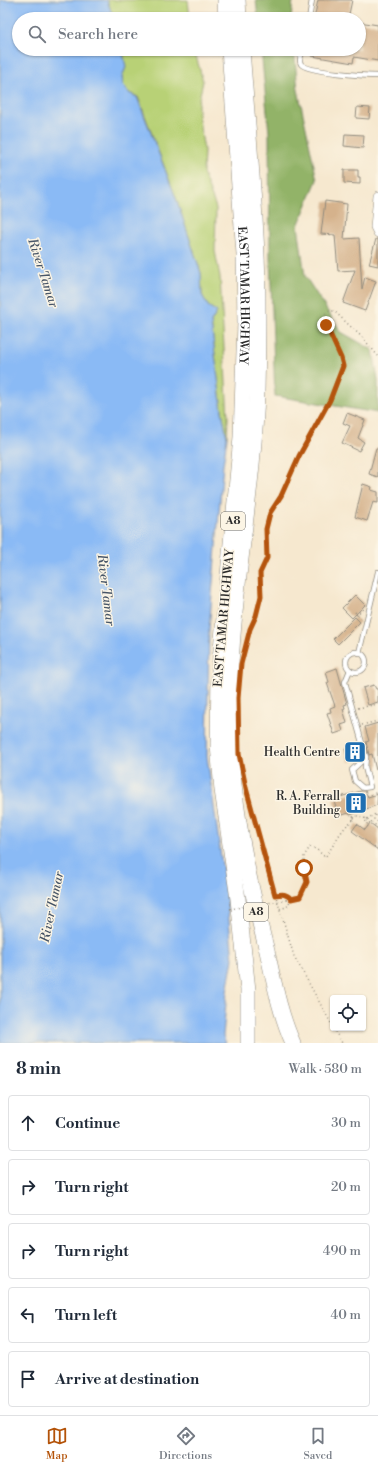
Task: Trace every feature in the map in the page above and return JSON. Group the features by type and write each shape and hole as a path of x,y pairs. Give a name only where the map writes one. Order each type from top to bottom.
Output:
{"highway":[{"path":"225,0 226,12"},
{"path":"238,0 239,12"},
{"name":"EAST TAMAR HIGHWAY","path":"229,56 244,254 245,323 240,437 219,671 218,745 222,790 239,906 248,990 248,1043"},
{"name":"EAST TAMAR HIGHWAY","path":"243,56 255,212 258,294 257,393 230,696 232,779 242,843 254,902 283,1015 292,1043"},
{"name":"A8","path":"248,990 253,1010 255,1043"}],"street":[{"path":"378,196 376,227 378,233"}],"lane":[{"path":"310,12 312,0"},
{"path":"301,56 301,64 305,67 330,72 378,76"},
{"path":"359,653 378,572"},
{"path":"353,653 359,653 365,660 363,668 355,672 350,670 346,662 348,656 353,653"},
{"path":"350,670 345,682 354,709 366,757 365,767 370,787 363,788 355,781 352,770 366,757"}],"path":[{"path":"242,658 261,596 260,573 267,558 266,529 270,513 281,496 299,456 330,400 343,366 341,358 326,325 326,313 334,310 363,338 378,356"},
{"path":"355,612 366,623"},
{"path":"354,709 378,704"},
{"path":"358,726 378,721"},
{"path":"246,788 275,895 294,956 330,1022"},
{"path":"367,796 378,792"},
{"path":"366,819 377,813 374,819 378,822"},
{"path":"230,909 300,897 307,882 304,868 304,856 310,847 316,849 325,857 331,850 340,832 353,820 352,817 354,815 366,819 378,827"},
{"path":"366,819 364,820 368,823 366,825 368,826"},
{"path":"275,895 284,893 291,899"},
{"path":"279,909 287,907 291,899"},
{"path":"335,1031 342,1043"}],"green space":[{"path":"107,0 188,0 189,12 111,12"},
{"path":"256,0 293,0 292,12 257,12"},
{"path":"124,56 196,56 203,81 198,104 198,115 204,150 203,173 216,208 215,251 220,277 228,418 227,438 222,411 211,322 217,312 208,306 202,295 201,273 176,198 138,97 129,93 123,85 122,77 126,67"},
{"path":"262,56 295,56 298,90 317,180 298,226 305,276 341,332 373,350 378,381 378,413 275,396 270,258 269,133"}],"water":[{"name":"River Tamar","path":"0,0 107,0 111,12 12,12 12,56 124,56 126,67 122,77 123,85 129,93 137,97 176,198 201,273 202,295 208,306 217,312 211,322 222,411 227,438 223,465 209,630 207,756 227,900 233,959 227,992 223,1036 226,1043 0,1043"}],"building":[{"path":"318,0 352,0 349,12 315,12"},
{"path":"366,23 378,25 378,61 354,57 353,63 312,56 366,56"},
{"path":"357,107 370,108 369,119 356,118"},
{"path":"345,134 364,135 363,148 344,146"},
{"path":"344,170 358,170 360,184 344,183"},
{"path":"325,201 347,204 344,239 359,238 362,289 365,277 376,281 365,311 343,303 355,270 338,271 335,235 321,234"},
{"path":"376,239 378,239 378,266 369,264"},
{"path":"347,413 365,420 358,438 364,442 359,451 342,443 350,426 343,423"},
{"path":"376,448 378,448 378,477 369,474"},
{"path":"363,484 372,487 371,490 378,492 378,503 373,502 367,521 355,517"},
{"path":"355,595 365,605 352,618 342,608"},
{"path":"355,617 360,622 338,644 333,639"},
{"path":"337,668 347,704 344,705 345,708 343,709 347,723 341,725 343,731 334,734 327,713 331,712 330,708 335,706 327,683 329,682 326,672"},
{"path":"374,685 376,689 378,689 378,702 368,705 363,688"},
{"path":"378,723 378,769 376,770 372,754 369,755 366,742 369,741 365,727"},
{"name":"Health Centre","path":"355,743 356,745 359,744 362,756 359,759 349,762 345,749 350,747 349,745"},
{"name":"R. A. Ferrall Building","path":"365,791 368,797 378,794 377,805 350,815 349,813 339,816 333,799"},
{"path":"370,823 378,829 378,850 352,831 357,824 365,830"}],"place":[{"name":"Health Centre","path":"355,752"},
{"name":"R. A. Ferrall Building","path":"356,803"}],"route":[{"path":"304,868 307,882 300,897 291,899 284,893 275,895 246,788 239,754 238,698 241,664 245,645 256,616 261,596 260,573 267,558 266,529 270,513 281,496 299,456 330,400 343,366 341,358 326,325"}]}
